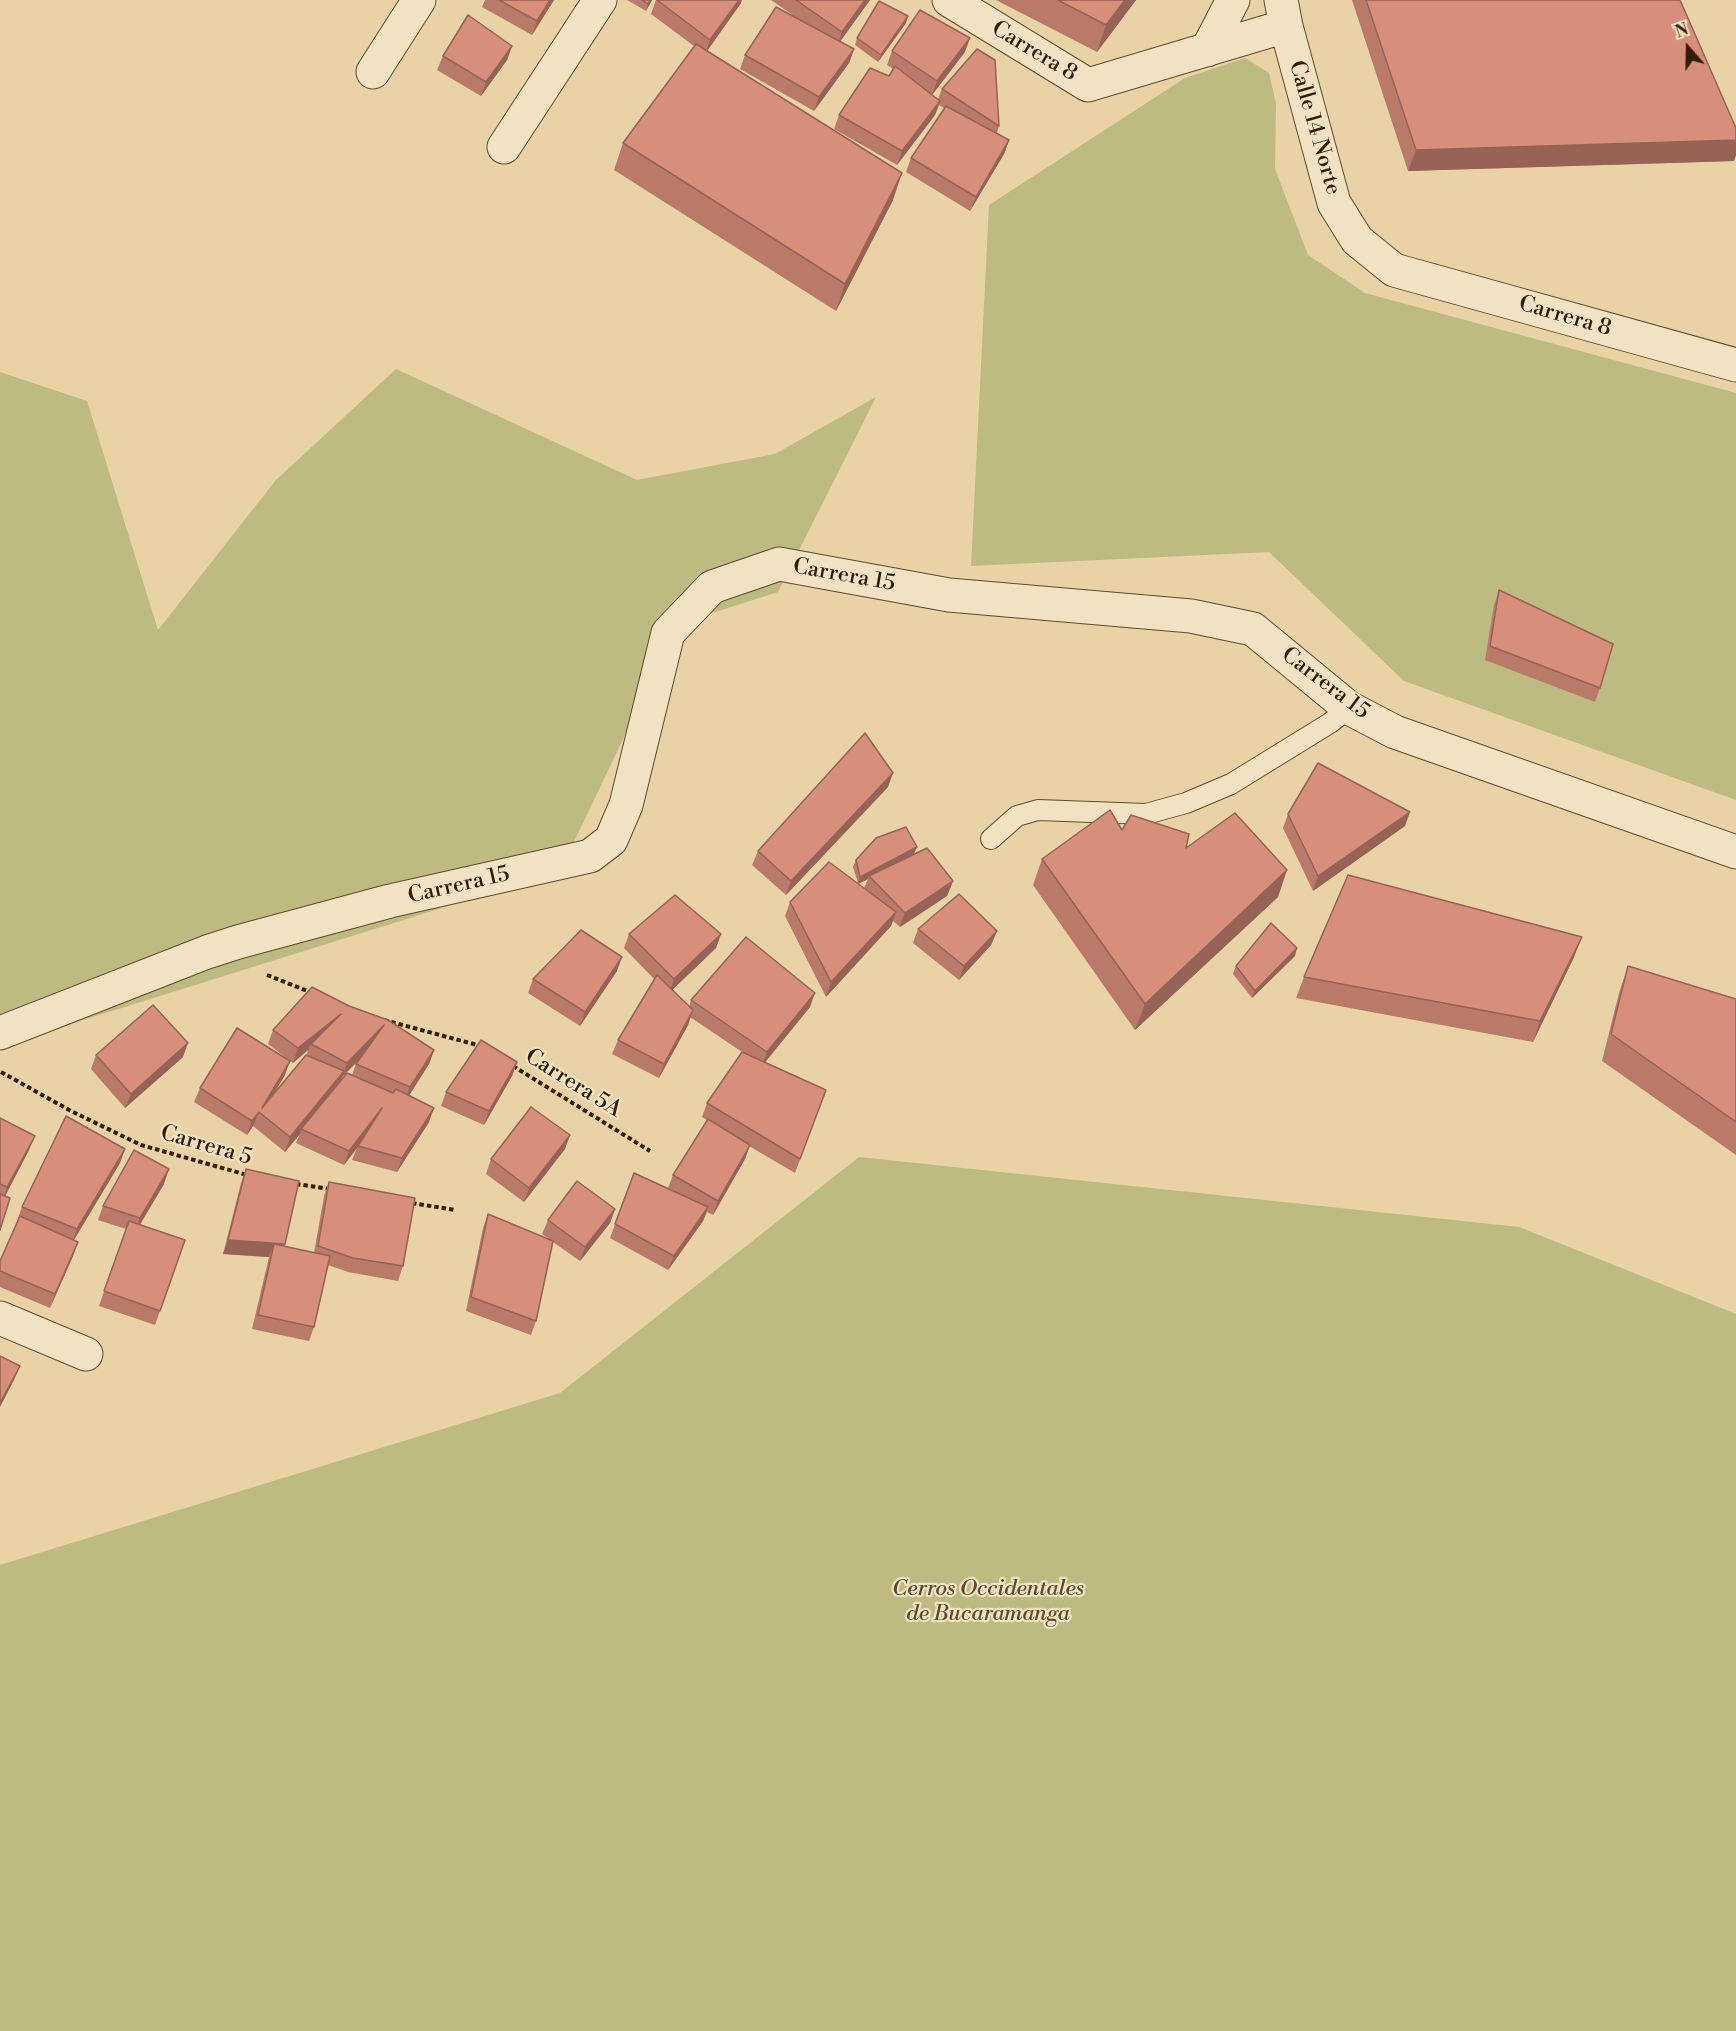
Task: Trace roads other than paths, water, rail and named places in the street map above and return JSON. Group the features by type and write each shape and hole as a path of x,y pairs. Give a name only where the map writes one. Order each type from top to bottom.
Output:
{"street":[{"path":"373,72 419,0"},
{"path":"504,147 600,0"},
{"path":"1207,50 1233,0"},
{"name":"Carrera 8","path":"953,1 1088,85 1207,50"},
{"path":"1207,50 1283,13"},
{"name":"Calle 14 Norte","path":"1283,13 1334,203 1357,240 1394,270"},
{"name":"Carrera 8","path":"1394,270 1736,365"},
{"name":"Carrera 15","path":"0,1033 238,942 390,902 590,856 611,840 626,805 668,633 712,587 779,564 949,595 1191,616 1253,629 1349,708 1395,732 1736,852"},
{"path":"0,1318 86,1354"}],"lane":[{"path":"991,839 1017,816 1038,810 1146,814 1186,803 1231,784 1330,723 1349,708"}],"park label":[{"name":"Cerros Occidentales de Bucaramanga","path":"988,1602"}]}
